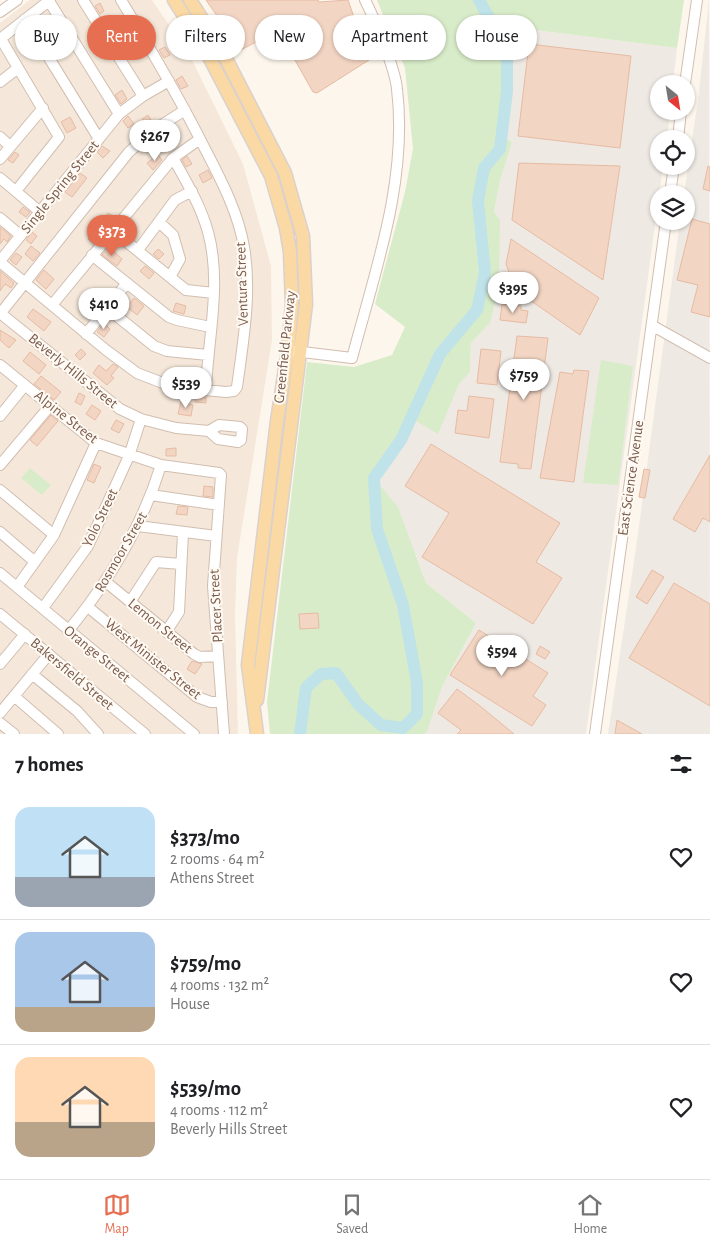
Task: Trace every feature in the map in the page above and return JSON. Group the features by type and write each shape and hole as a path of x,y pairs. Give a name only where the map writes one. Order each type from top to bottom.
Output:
{"main road":[{"name":"Greenfield Parkway","path":"174,0 205,49 271,176 286,228 290,252 292,304 288,350 277,421 248,665 257,734"},
{"name":"Greenfield Parkway","path":"190,0 220,47 286,173 303,236 306,265 306,304 274,545 254,720"}],"street":[{"path":"0,12 17,0"},
{"path":"30,15 49,0 119,114"},
{"path":"84,0 143,96"},
{"name":"Ventura Street","path":"121,0 170,81 200,139 236,214 244,248 246,319 237,387 234,391 226,392 206,389"},
{"path":"288,350 352,358 388,223 399,159 397,88 374,17 365,0"},
{"path":"686,75 697,0"},
{"path":"15,27 0,39 58,133 58,140 16,191"},
{"path":"50,60 99,139"},
{"path":"0,82 18,68"},
{"name":"Single Spring Street","path":"0,261 119,114 143,96 170,81"},
{"path":"0,159 43,108"},
{"path":"0,313 129,152 154,130 185,110"},
{"path":"0,137 10,146"},
{"path":"52,305 173,158 200,139"},
{"path":"0,261 86,334 137,373 173,387 206,389 214,294 214,266 208,232 192,191 173,158"},
{"path":"0,178 39,211"},
{"path":"138,250 160,223 175,200 192,191"},
{"path":"0,218 20,235"},
{"path":"160,223 173,235 180,260 170,276"},
{"path":"112,230 186,290 214,294"},
{"name":"East Science Avenue","path":"596,734 665,230"},
{"path":"92,255 170,317 210,327"},
{"path":"86,334 127,283"},
{"path":"107,308 154,346 168,351 208,355"},
{"name":"Beverly Hills Street","path":"0,313 120,410 142,419 176,428 210,431"},
{"path":"653,326 710,358"},
{"name":"Alpine Street","path":"0,365 96,443 161,465 219,473 223,479"},
{"path":"0,416 24,385"},
{"path":"0,465 50,406"},
{"name":"Yolo Street","path":"43,608 88,546 130,456 142,419"},
{"path":"17,587 54,535 96,443"},
{"name":"Rosmoor Street","path":"68,631 106,582 138,526 161,465"},
{"name":"Placer Street","path":"223,479 216,536 213,586 224,734"},
{"path":"0,490 54,535"},
{"path":"151,495 220,505"},
{"path":"138,526 216,536"},
{"path":"0,532 35,562"},
{"path":"166,632 179,612 183,533"},
{"path":"130,602 156,562 181,564"},
{"name":"Orange Street","path":"0,574 194,734"},
{"name":"Lemon Street","path":"106,582 166,632 200,657 218,656"},
{"name":"West Minister Street","path":"88,607 197,697 211,702 222,702"},
{"name":"Bakersfield Street","path":"0,614 145,734"},
{"path":"0,664 25,634"},
{"path":"0,714 49,654"},
{"path":"32,674 77,711 98,734"},
{"path":"14,696 58,734"},
{"path":"0,722 14,734"}],"shaded area":[{"path":"30,0 152,0 166,21 166,60 192,60 243,164 271,266 272,340 237,558 235,617 238,734 0,734 0,23"},
{"path":"709,0 710,734 608,734 637,541 679,230 695,230 695,185 685,185 687,175 695,175 694,130"},
{"path":"537,30 677,48 674,75 650,75 650,120 669,120 668,130 650,130 650,175 662,175 660,185 650,185 650,230 654,230 586,734 424,734 427,732 442,687 476,623 426,583 416,555 374,478 401,440 411,418 438,433 459,384 470,372 471,343 490,323 494,212 500,181 512,142 501,136 507,91 507,60 537,60"}],"green space":[{"path":"377,0 684,0 677,48 537,30 537,15 456,15 456,60 507,60 507,91 501,136 512,142 500,181 494,212 500,220 499,285 490,323 471,343 470,372 459,384 438,434 411,418 401,440 374,478 398,507 426,583 476,623 442,687 427,732 424,734 270,734 267,702 307,362 354,367 392,355 405,327 375,304 405,192 413,149 405,68 402,60 446,60 446,15 383,15"},
{"path":"601,360 633,366 618,485 583,483"},
{"path":"30,468 51,485 42,495 21,478"}],"building":[{"path":"206,0 318,0 319,2 348,0 353,15 333,15 333,60 369,60 317,93 313,92 295,60 323,60 323,15 255,15 255,42 245,48 245,15 216,15"},
{"path":"100,3 104,11 100,14 95,6"},
{"path":"537,45 631,56 620,148 518,136 527,60 537,60"},
{"path":"165,47 166,57 164,58 159,50"},
{"path":"182,76 188,86 181,89 176,80"},
{"path":"122,90 127,99 121,104 115,95"},
{"path":"148,115 152,122 147,126 142,119"},
{"path":"128,116 134,124 128,128 123,121"},
{"path":"70,117 76,128 67,133 61,122"},
{"path":"169,129 174,138 162,145 164,146 158,151 153,144 161,138 159,135"},
{"path":"102,146 110,151 103,158 97,152"},
{"path":"15,152 19,155 13,163 8,160"},
{"path":"158,155 162,160 153,170 147,163"},
{"path":"187,156 192,164 186,167 182,160"},
{"path":"519,163 620,166 603,280 512,220"},
{"path":"708,166 710,167 710,191 703,189"},
{"path":"208,170 212,178 203,183 199,175"},
{"path":"80,173 87,178 72,197 65,192"},
{"path":"23,207 30,212 26,217 19,212"},
{"path":"108,213 113,216 93,243 88,239"},
{"path":"695,220 710,224 710,317 691,312 698,285 677,280 689,230 695,230"},
{"path":"0,227 11,236 7,242 4,239 0,244"},
{"path":"32,232 37,236 31,244 26,240"},
{"path":"511,239 599,298 580,335 504,282 509,272 506,264"},
{"path":"31,246 40,253 33,261 25,254"},
{"path":"109,247 122,259 117,266 102,255"},
{"path":"158,249 164,254 159,259 153,254"},
{"path":"16,253 22,257 16,265 10,260"},
{"path":"145,266 154,273 149,279 140,271"},
{"path":"44,270 54,279 46,289 36,280"},
{"path":"0,271 14,283 11,288 5,284 0,291"},
{"path":"134,298 144,306 137,315 127,307"},
{"path":"176,303 186,306 184,314 173,311"},
{"path":"502,304 521,306 521,310 528,311 526,323 500,320"},
{"path":"33,309 51,322 44,331 27,317"},
{"path":"104,323 110,329 104,337 97,332"},
{"path":"0,330 16,340 9,348 0,340"},
{"path":"517,336 548,338 531,469 518,468 518,464 500,462"},
{"path":"81,349 86,354 80,360 75,355"},
{"path":"481,349 501,351 497,385 477,383"},
{"path":"30,352 46,365 39,374 23,361"},
{"path":"113,364 118,367 111,376 114,378 107,385 93,373 99,365 106,371"},
{"path":"574,370 589,371 574,482 540,478 560,372 573,374"},
{"path":"184,372 195,372 195,381 184,381"},
{"path":"41,376 61,392 54,400 34,384"},
{"path":"79,393 85,396 81,405 75,402"},
{"path":"195,396 206,397 206,403 195,402"},
{"path":"469,396 494,399 489,438 455,433 458,410 467,411"},
{"path":"181,402 193,405 191,416 178,414"},
{"path":"92,405 101,411 95,420 86,414"},
{"path":"51,415 58,421 37,446 30,440"},
{"path":"116,420 124,424 119,433 111,429"},
{"path":"431,444 560,523 536,562 562,578 533,624 422,557 449,513 405,486"},
{"path":"176,448 176,456 166,456 166,449"},
{"path":"710,455 710,522 703,518 695,532 673,519"},
{"path":"94,464 101,467 94,483 87,480"},
{"path":"644,469 650,470 645,498 639,497"},
{"path":"204,486 213,487 213,497 203,496"},
{"path":"178,506 188,507 187,515 176,514"},
{"path":"652,570 664,577 647,604 636,597"},
{"path":"674,583 710,604 710,706 629,658"},
{"path":"318,613 319,628 300,629 299,614"},
{"path":"479,630 548,673 533,696 546,705 532,726 450,675"},
{"path":"540,646 550,652 545,659 536,654"},
{"path":"192,661 202,664 195,674 187,669"},
{"path":"457,689 514,734 457,734 461,730 438,713"},
{"path":"617,720 642,734 615,734"}],"waterway":[{"path":"300,734 306,688 321,674 336,673 358,704 381,725 403,728 417,714 417,683 403,605 377,529 374,478 401,440 440,354 477,310 485,273 478,201 484,168 500,149 507,91 507,50 479,0"}]}
